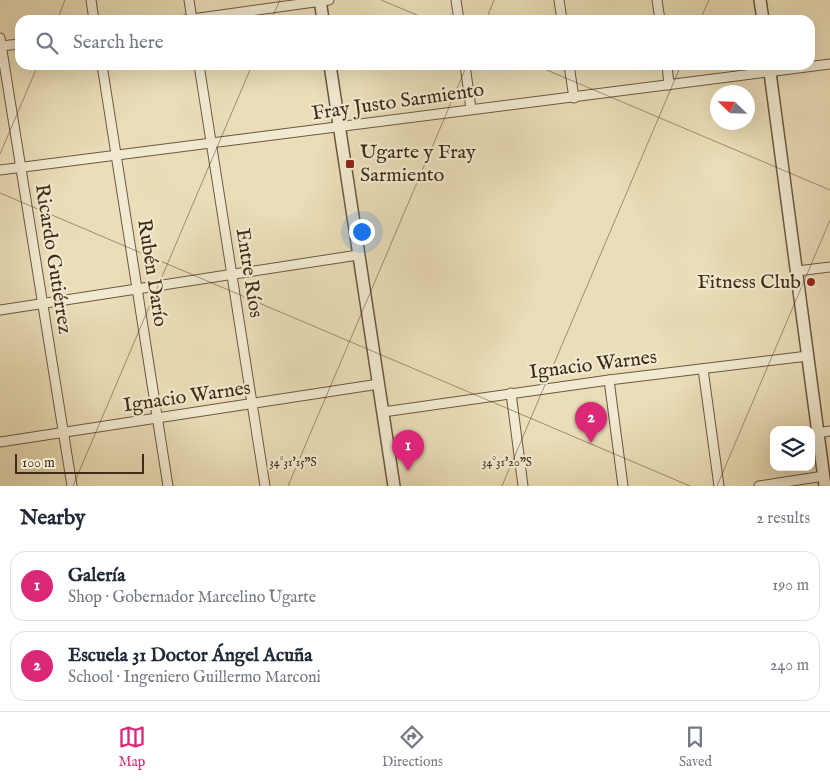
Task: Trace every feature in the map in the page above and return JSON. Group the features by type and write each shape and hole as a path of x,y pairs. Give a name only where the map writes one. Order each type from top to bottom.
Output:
{"street":[{"path":"91,0 93,15"},
{"path":"189,0 190,15"},
{"path":"223,15 323,0 323,15"},
{"path":"456,0 458,15"},
{"path":"559,0 561,15"},
{"path":"657,0 659,15"},
{"path":"760,0 762,15"},
{"path":"0,44 15,44"},
{"name":"Ricardo Gutiérrez","path":"0,44 72,486"},
{"name":"Fray Justo Sarmiento","path":"815,65 830,64"},
{"name":"Rubén Darío","path":"103,70 168,486"},
{"name":"Entre Ríos","path":"200,70 265,486"},
{"path":"331,70 394,486"},
{"path":"467,70 472,108"},
{"path":"570,70 574,98"},
{"path":"667,70 670,85"},
{"name":"Fray Justo Sarmiento","path":"0,170 339,128 472,108 574,98 670,85 758,70"},
{"path":"759,486 825,481 824,432 808,356 770,70"},
{"path":"0,310 358,255"},
{"path":"797,271 830,267"},
{"name":"Ignacio Warnes","path":"383,412 609,380 808,356"},
{"path":"703,369 719,486"},
{"path":"609,380 623,486"},
{"name":"Ignacio Warnes","path":"0,442 252,405 378,384"},
{"path":"511,393 523,486"}],"place":[{"name":"Ugarte y Fray Sarmiento","path":"350,164"},
{"name":"Fitness Club","path":"811,282"},
{"name":"Escuela 31 Doctor Ángel Acuña","path":"591,443"},
{"name":"Galería","path":"408,471"}]}
